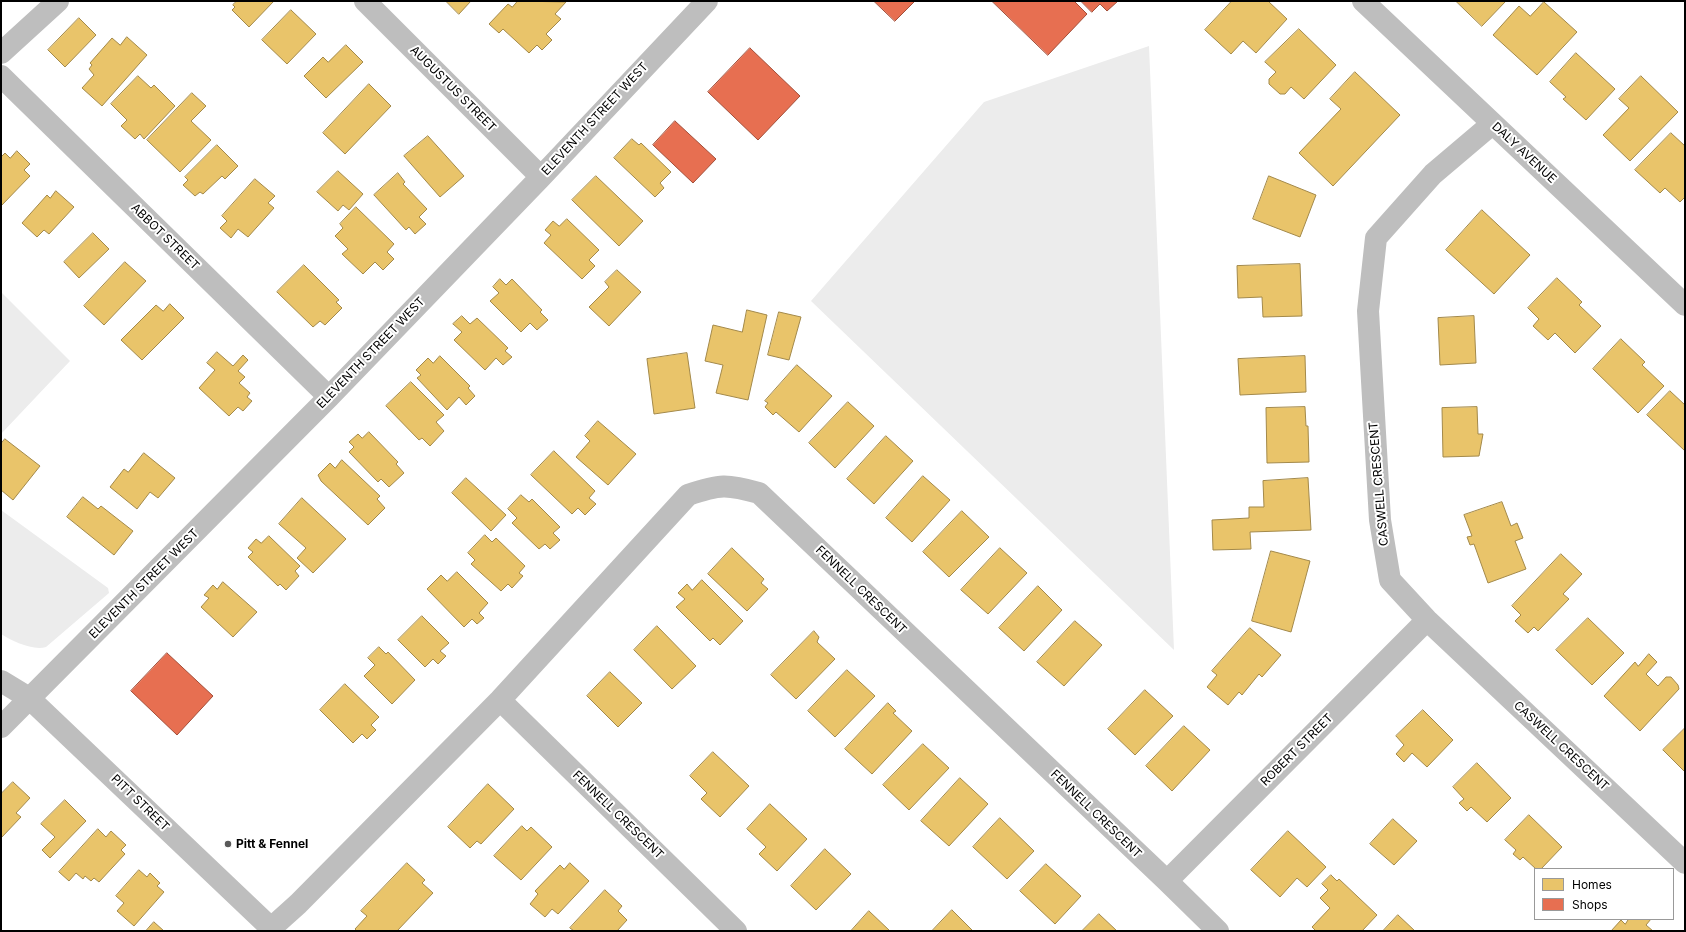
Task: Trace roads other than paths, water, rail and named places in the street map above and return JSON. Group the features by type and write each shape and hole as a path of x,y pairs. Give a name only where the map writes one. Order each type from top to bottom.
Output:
{"street":[{"path":"1,53 58,1"},
{"name":"AUGUSTUS STREET","path":"365,1 541,176"},
{"name":"ELEVENTH STREET WEST","path":"1,727 329,397 707,1"},
{"name":"DALY AVENUE","path":"1363,1 1492,124 1681,294"},
{"name":"ABBOT STREET","path":"1,76 329,397"},
{"name":"CASWELL CRESCENT","path":"1492,124 1433,174 1376,238 1368,312 1380,520 1390,580 1427,620 1685,863"},
{"name":"FENNELL CRESCENT","path":"271,930 500,700 688,495 712,487 734,486 759,493 1218,931"},
{"name":"ROBERT STREET","path":"1167,881 1427,620"},
{"name":"PITT STREET","path":"1,681 29,698 271,930"},
{"name":"FENNELL CRESCENT","path":"500,700 736,931"}],"place":[{"name":"Pitt & Fennel","path":"228,844"}]}
